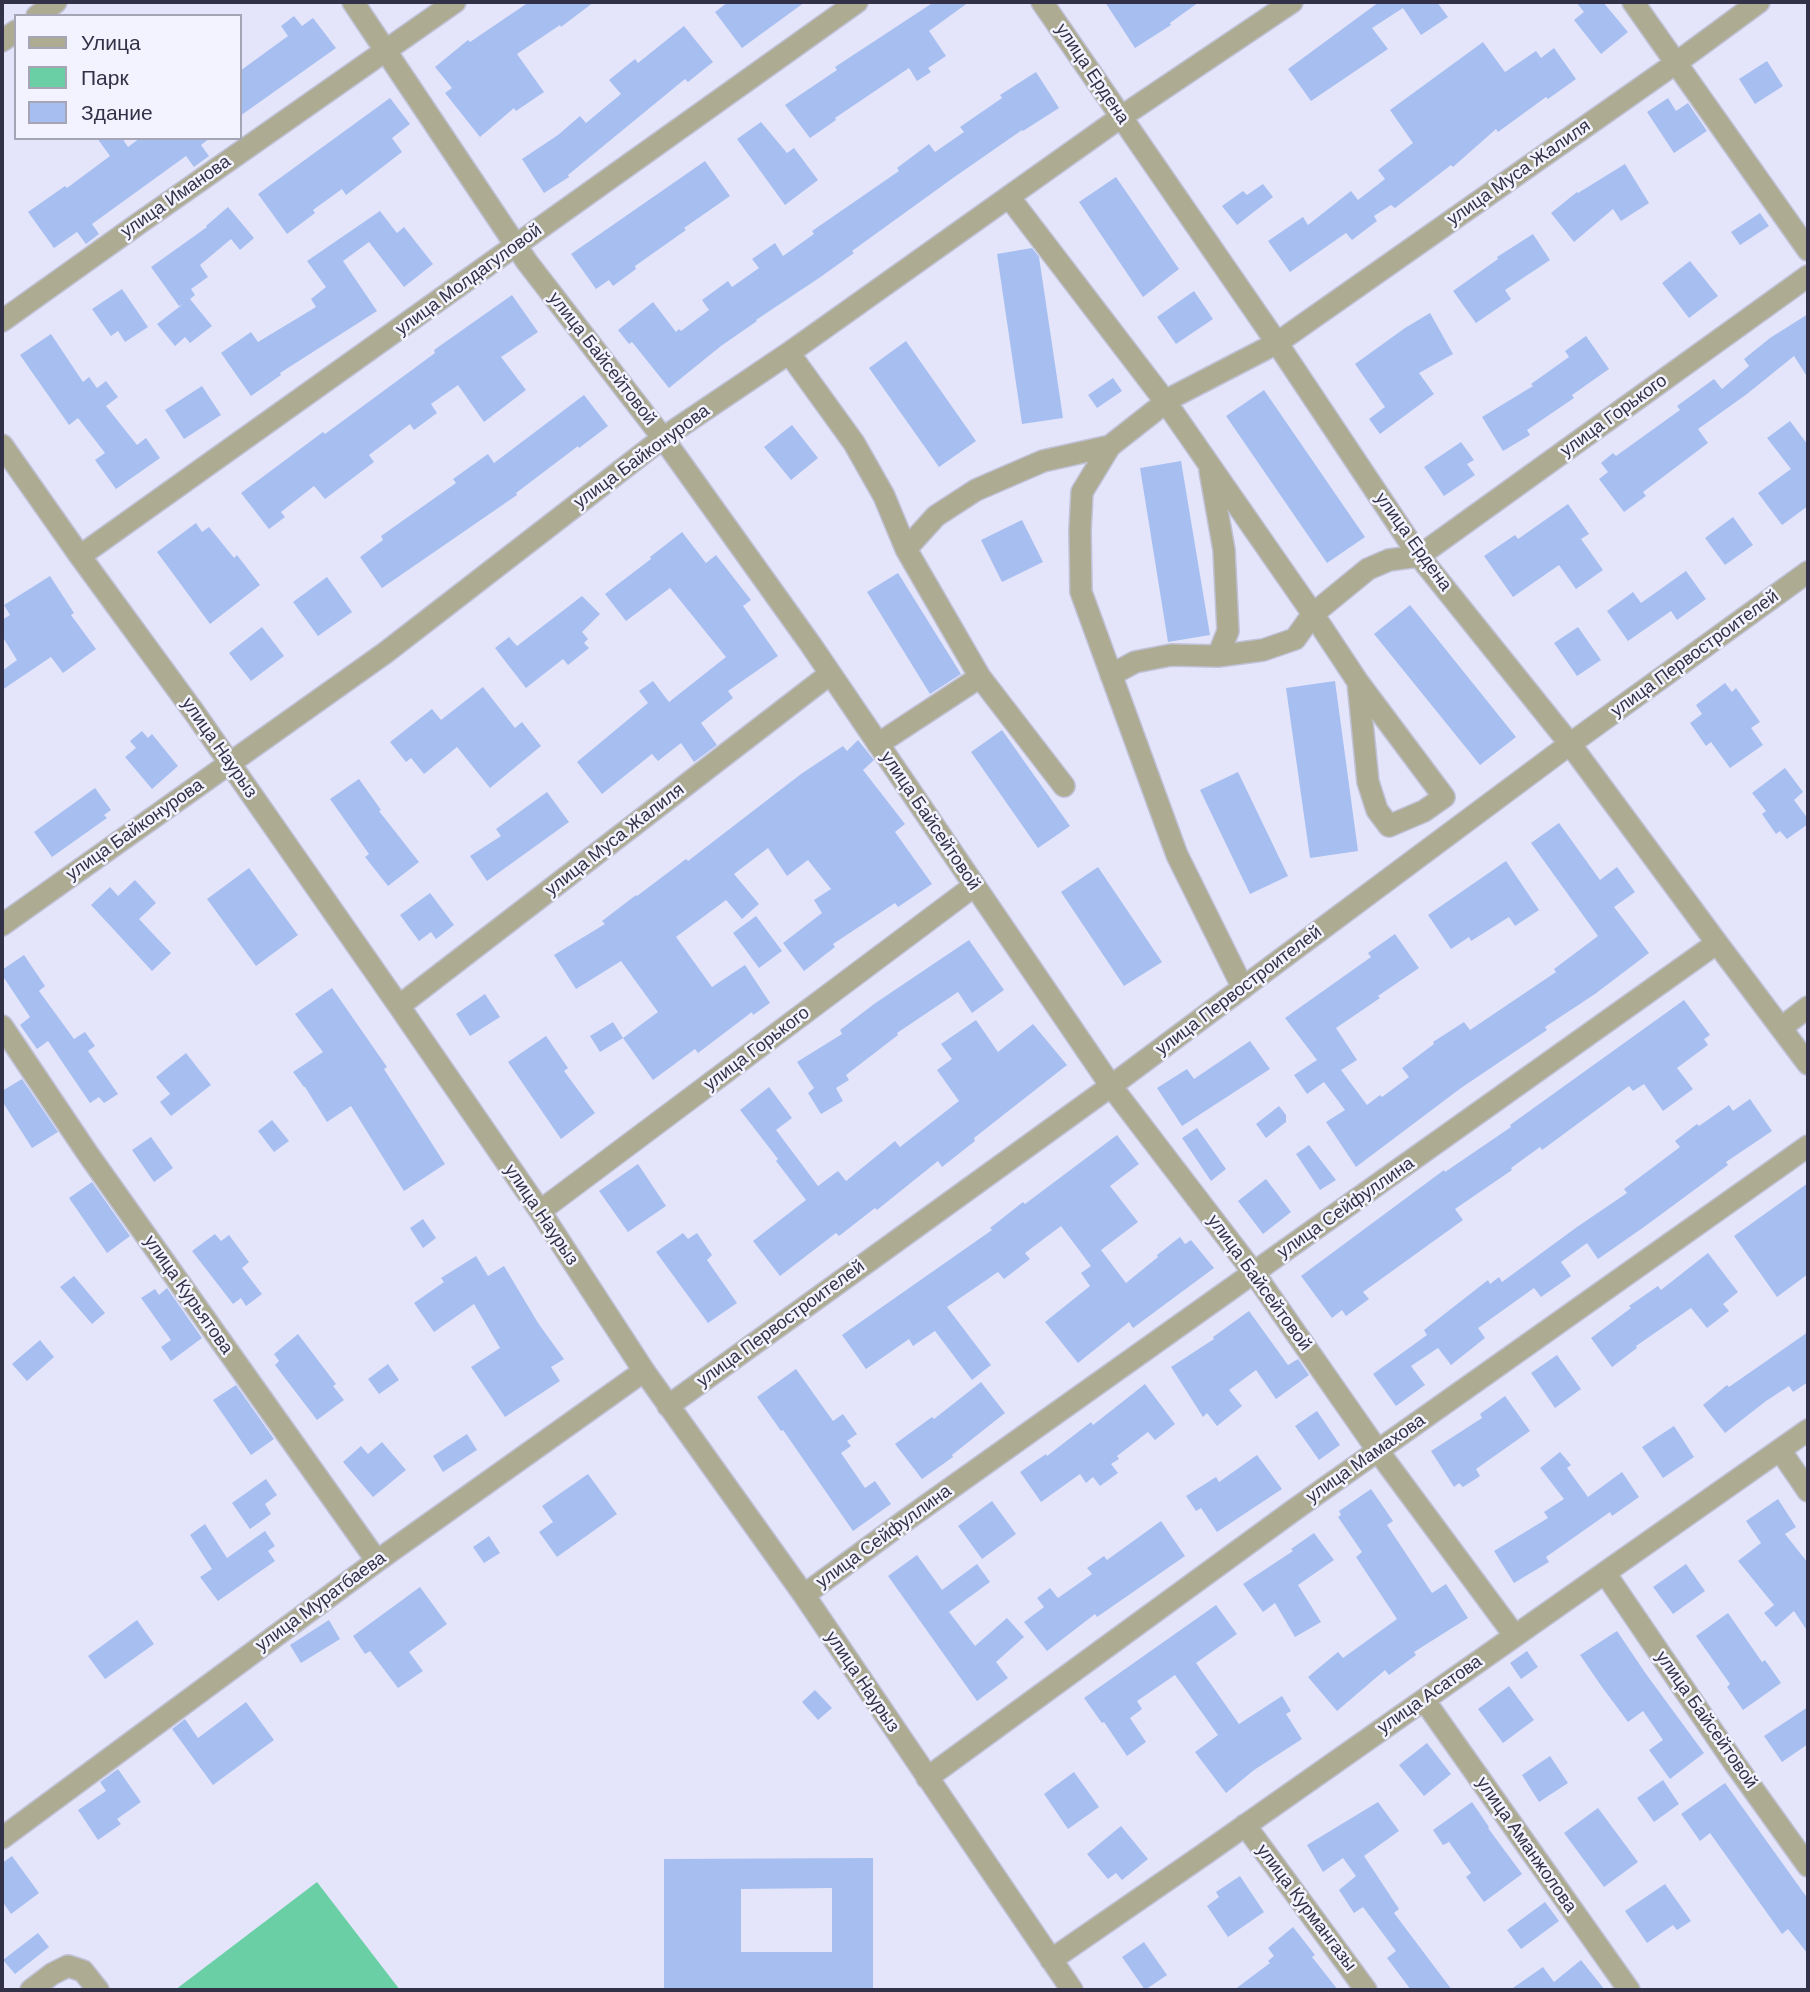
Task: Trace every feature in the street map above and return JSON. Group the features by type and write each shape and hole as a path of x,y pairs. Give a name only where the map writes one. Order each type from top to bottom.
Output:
{"street":[{"path":"40,14 56,2"},
{"name":"улица Байсейтовой","path":"353,2 527,262 663,438 830,674 1111,1086 1254,1273 1378,1451 1515,1636"},
{"name":"улица Иманова","path":"2,321 455,2"},
{"name":"улица Молдагуловой","path":"80,556 857,2"},
{"name":"улица Ердена","path":"1042,2 1277,343 1419,556 1570,744 1808,1064"},
{"name":"улица Байконурова","path":"2,925 385,653 663,438 789,353 1121,117 1292,2"},
{"path":"1633,2 1808,250"},
{"name":"улица Муса Жалиля","path":"1110,446 1166,401 1277,343 1759,2"},
{"path":"1009,197 1166,401 1358,682 1444,797 1424,811 1389,826 1377,810 1368,782 1358,682"},
{"name":"улица Горького","path":"1419,556 1808,276"},
{"path":"789,353 854,443 884,496 906,549 980,677 1064,786"},
{"name":"улица Наурыз","path":"2,445 229,762 399,1006 540,1211 644,1371 804,1595 1072,1990"},
{"path":"906,549 936,516 976,490 1043,461 1110,446"},
{"path":"1110,446 1082,492 1081,592 1177,855 1243,988"},
{"path":"1208,463 1224,550 1228,631 1218,656"},
{"path":"1111,675 1135,662 1171,655 1218,656 1264,650 1295,639 1313,614 1368,569 1389,561 1419,556"},
{"name":"улица Первостроителей","path":"668,1406 1111,1086 1570,744 1808,572"},
{"name":"улица Муса Жалиля","path":"399,1006 830,674"},
{"path":"878,744 980,677"},
{"name":"улица Горького","path":"540,1211 974,886"},
{"name":"улица Сейфуллина","path":"804,1595 1717,943"},
{"path":"1782,1028 1808,1007"},
{"name":"улица Курьятова","path":"2,1026 88,1154 377,1560"},
{"name":"улица Мамахова","path":"927,1777 1378,1451 1808,1146"},
{"name":"улица Муратбаева","path":"2,1838 377,1560 644,1371"},
{"name":"улица Асатова","path":"1051,1959 1808,1430"},
{"path":"1780,1450 1808,1492"},
{"name":"улица Байсейтовой","path":"1605,1573 1808,1866"},
{"name":"улица Аманжолова","path":"1424,1700 1629,1990"},
{"name":"улица Курмангазы","path":"1245,1825 1366,1990"},
{"path":"32,1990 52,1974 68,1966 83,1971 98,1990"}],"green space":[{"path":"317,1882 400,1990 175,1990"}],"building":[{"path":"529,2 594,2 561,27 560,25 517,54 544,92 516,111 514,108 480,137 445,93 452,88 435,67 468,40 470,42"},
{"path":"728,2 805,2 742,48 715,12"},
{"path":"934,2 969,2 929,31 946,56 928,68 931,72 917,81 909,68 810,138 785,105 837,70 835,67"},
{"path":"1105,2 1199,2 1170,23 1171,25 1135,48"},
{"path":"1379,2 1437,2 1448,17 1421,35 1403,8 1372,28 1388,49 1311,101 1288,69"},
{"path":"1576,2 1603,2 1628,32 1601,54 1574,20 1584,12"},
{"path":"294,16 302,26 313,18 336,48 242,115 242,70 288,36 281,26"},
{"path":"684,26 713,62 688,82 685,79 568,175 569,177 544,193 522,159 558,135 580,116 586,123 621,94 609,80 635,59 638,63"},
{"path":"1483,42 1505,72 1536,51 1541,58 1554,48 1576,79 1498,132 1496,129 1453,167 1451,165 1395,208 1391,205 1374,216 1377,221 1352,240 1346,233 1290,272 1268,241 1303,217 1308,225 1351,191 1358,200 1385,179 1378,170 1413,143 1390,110"},
{"path":"1767,61 1783,86 1755,104 1739,79"},
{"path":"1036,72 1059,108 953,178 852,251 854,253 756,320 669,388 632,342 629,344 618,330 653,302 676,332 679,329 681,331 709,310 702,300 728,281 732,287 759,268 752,259 775,243 783,256 814,234 812,231 899,171 897,168 929,144 935,152 964,132 960,127 1002,98 1000,95"},
{"path":"390,98 410,124 392,138 402,152 346,195 342,189 313,210 315,213 287,234 258,194"},
{"path":"1668,98 1676,111 1688,103 1707,131 1674,153 1647,112"},
{"path":"761,122 787,153 794,148 818,180 785,205 737,139"},
{"path":"98,140 123,140 128,147 137,140 207,140 201,145 209,156 194,167 186,156 92,224 99,234 86,244 77,232 54,248 28,212 65,186 67,188 110,156"},
{"path":"705,161 730,196 684,228 686,230 635,266 636,269 613,286 609,280 596,289 571,254"},
{"path":"1625,164 1649,203 1621,221 1613,209 1574,242 1551,213 1577,192"},
{"path":"1116,177 1179,269 1143,297 1079,202"},
{"path":"1263,184 1273,197 1237,225 1222,206 1243,191 1247,195"},
{"path":"228,207 254,238 240,250 231,239 200,265 208,277 191,289 195,295 190,299 212,326 190,343 185,337 175,346 157,324 183,304 179,306 151,267 207,227"},
{"path":"380,211 397,233 404,227 433,264 404,287 369,242 343,261 377,311 280,373 281,375 251,396 221,353 251,332 258,342 316,307 311,299 326,287 307,261"},
{"path":"1760,213 1769,226 1740,245 1731,232"},
{"path":"1533,234 1550,260 1505,290 1511,299 1476,323 1453,291 1498,259 1497,257"},
{"path":"1032,248 1039,257 1063,418 1022,424 997,254"},
{"path":"1690,261 1718,296 1689,318 1662,283"},
{"path":"122,289 148,327 125,342 118,331 111,336 92,309"},
{"path":"1194,291 1213,319 1176,344 1157,317"},
{"path":"512,295 538,332 501,357 526,390 484,422 458,385 431,404 437,413 414,430 410,424 369,455 374,462 325,499 314,486 281,512 285,517 269,529 241,493"},
{"path":"1430,313 1453,354 1419,373 1434,394 1380,434 1369,419 1385,407 1355,364"},
{"path":"1808,314 1808,378 1794,356 1698,429 1708,443 1643,492 1646,496 1624,512 1599,479 1608,472 1601,463 1613,453 1616,456 1680,410 1677,406 1714,379 1722,389 1749,366 1744,359 1770,338"},
{"path":"51,334 83,382 89,377 97,388 106,381 118,397 106,406 137,445 146,438 160,458 116,489 95,460 105,453 78,418 69,425 20,355"},
{"path":"1586,336 1609,369 1572,395 1574,398 1527,430 1530,435 1503,451 1482,417 1533,386 1531,384 1569,357 1565,351"},
{"path":"906,341 976,441 939,467 869,368"},
{"path":"1113,378 1122,391 1097,408 1088,395"},
{"path":"202,386 221,415 184,439 165,410"},
{"path":"1264,390 1365,537 1327,563 1226,416"},
{"path":"584,395 608,426 516,493 517,495 382,588 360,557 383,540 381,536 456,483 453,479 488,454 494,463"},
{"path":"1790,421 1808,445 1808,506 1782,525 1758,493 1791,469 1767,438"},
{"path":"792,425 818,458 791,480 764,447"},
{"path":"1461,442 1474,460 1467,464 1475,475 1444,496 1424,467"},
{"path":"1181,461 1210,635 1168,642 1140,468"},
{"path":"1568,504 1589,534 1581,539 1603,570 1576,589 1559,565 1513,597 1484,556 1515,535 1518,539"},
{"path":"1733,517 1753,545 1725,565 1705,538"},
{"path":"1022,520 1043,562 1002,582 981,540"},
{"path":"196,523 202,532 209,527 234,558 237,555 260,585 210,624 157,552"},
{"path":"682,532 706,563 716,555 751,600 743,606 778,656 728,691 733,698 701,723 717,745 694,762 681,743 658,761 652,754 602,794 577,762 648,703 639,691 653,681 669,702 726,657 670,588 626,621 605,594"},
{"path":"1686,571 1706,599 1677,620 1671,611 1628,641 1607,611 1633,592 1641,603"},
{"path":"898,573 961,674 930,694 867,592"},
{"path":"50,576 74,613 71,615 96,649 63,673 51,657 2,690 2,671 17,660 2,636 2,620 10,615 4,605"},
{"path":"327,577 352,612 318,636 293,602"},
{"path":"582,596 600,614 582,632 588,639 584,643 589,648 568,665 563,659 526,688 495,648 509,637 517,646"},
{"path":"1410,605 1516,737 1480,765 1374,634"},
{"path":"262,627 284,656 251,681 229,653"},
{"path":"1578,627 1601,660 1577,676 1554,643"},
{"path":"1335,681 1358,851 1310,858 1286,688"},
{"path":"1725,683 1732,692 1736,688 1760,722 1751,728 1763,745 1730,768 1711,742 1706,746 1690,723 1702,714 1696,705"},
{"path":"483,687 515,728 522,722 541,746 490,788 457,747 424,774 411,758 406,762 390,742 432,709 441,720"},
{"path":"1002,730 1070,826 1038,848 971,752"},
{"path":"142,731 148,738 152,734 178,766 152,789 125,757 136,748 130,741"},
{"path":"858,740 874,760 863,770 905,824 895,832 932,884 898,907 895,903 833,944 835,947 804,971 783,943 822,913 814,900 831,889 808,860 787,876 768,848 734,874 759,904 742,919 726,900 676,937 712,987 745,965 770,1003 753,1015 752,1012 698,1053 695,1049 653,1080 623,1038 658,1012 621,961 576,989 554,955 605,924 602,921 686,859 688,861 801,774 843,746 847,751"},
{"path":"1785,768 1803,792 1794,800 1808,819 1808,824 1787,839 1780,831 1776,834 1762,814 1766,811 1752,793"},
{"path":"1238,772 1288,876 1250,894 1200,790"},
{"path":"359,779 381,810 379,811 419,862 388,886 365,857 369,854 330,799"},
{"path":"95,788 111,810 104,815 107,818 52,857 34,832"},
{"path":"547,792 569,822 487,881 470,856 501,836 496,829"},
{"path":"1559,823 1600,880 1617,867 1635,892 1614,907 1649,953 1356,1167 1326,1122 1345,1110 1324,1082 1307,1094 1294,1075 1317,1060 1285,1018 1371,957 1368,953 1395,934 1419,968 1336,1028 1357,1060 1341,1070 1367,1105 1380,1095 1382,1097 1409,1077 1402,1068 1434,1044 1433,1042 1464,1022 1470,1030 1556,972 1554,969 1598,936 1531,843"},
{"path":"1506,861 1539,910 1515,926 1509,917 1471,941 1469,937 1451,949 1428,915"},
{"path":"1098,867 1162,962 1124,986 1061,892"},
{"path":"249,868 298,935 256,966 207,899"},
{"path":"135,880 156,903 139,919 171,953 152,971 91,905 110,887 118,896"},
{"path":"430,893 454,925 436,939 431,932 419,941 400,915"},
{"path":"756,916 782,951 759,968 733,933"},
{"path":"969,940 1004,990 972,1013 958,992 897,1033 898,1035 846,1075 849,1080 836,1088 843,1101 821,1114 808,1093 814,1088 797,1062 842,1034 840,1030 874,1004"},
{"path":"24,955 45,986 39,991 74,1039 85,1032 95,1046 88,1051 118,1094 104,1103 99,1097 90,1103 48,1041 37,1049 20,1025 30,1017 2,975 2,970"},
{"path":"332,988 387,1067 384,1069 445,1164 404,1191 351,1106 327,1122 293,1072 323,1052 295,1014"},
{"path":"485,994 500,1017 470,1036 456,1014"},
{"path":"1684,1000 1710,1035 1704,1039 1708,1045 1677,1068 1693,1089 1663,1111 1644,1084 1633,1091 1629,1086 1455,1209 1463,1220 1363,1292 1369,1299 1346,1316 1342,1310 1332,1318 1301,1276 1444,1170 1445,1172 1511,1127 1510,1125"},
{"path":"976,1020 998,1052 1033,1024 1067,1065 974,1138 975,1141 942,1167 938,1161 877,1210 875,1208 839,1236 836,1233 780,1276 753,1241 806,1200 740,1110 769,1087 792,1118 776,1130 818,1186 838,1171 846,1181 895,1141 900,1147 959,1101 937,1070 952,1059 941,1044"},
{"path":"613,1022 623,1038 600,1052 590,1036"},
{"path":"546,1036 568,1068 564,1071 595,1113 561,1139 508,1062"},
{"path":"1250,1041 1270,1069 1182,1126 1157,1088 1187,1069 1194,1079"},
{"path":"186,1053 211,1085 171,1116 160,1102 170,1094 156,1077"},
{"path":"22,1079 58,1132 32,1148 2,1101 2,1091"},
{"path":"1750,1099 1772,1131 1726,1162 1728,1165 1598,1259 1587,1243 1561,1262 1571,1276 1541,1297 1534,1288 1478,1328 1485,1338 1451,1365 1438,1348 1411,1366 1425,1385 1396,1406 1373,1374 1427,1335 1424,1330 1488,1280 1490,1284 1499,1277 1502,1282 1627,1193 1624,1189 1680,1147 1675,1141 1697,1124 1699,1126 1729,1105 1733,1111"},
{"path":"1279,1106 1286,1115 1286,1122 1266,1138 1256,1124"},
{"path":"272,1120 289,1141 274,1152 258,1131"},
{"path":"1197,1128 1226,1169 1211,1181 1182,1138"},
{"path":"1117,1135 1139,1164 1110,1186 1138,1222 1101,1250 1126,1283 1180,1237 1185,1244 1191,1240 1214,1268 1133,1328 1129,1322 1078,1363 1045,1322 1090,1286 1081,1273 1091,1266 1061,1226 1025,1253 1030,1259 1004,1279 998,1272 947,1307 991,1365 972,1380 935,1331 913,1346 909,1339 866,1369 842,1335 992,1230 990,1228 1023,1202 1025,1204"},
{"path":"151,1137 173,1168 154,1182 132,1150"},
{"path":"1309,1145 1336,1180 1320,1190 1296,1154"},
{"path":"638,1164 666,1206 628,1232 599,1191"},
{"path":"1266,1179 1291,1212 1263,1234 1238,1201"},
{"path":"92,1182 130,1236 107,1253 69,1198"},
{"path":"1808,1183 1808,1274 1777,1297 1734,1236"},
{"path":"423,1219 436,1238 423,1248 410,1228"},
{"path":"683,1233 688,1239 697,1233 712,1255 707,1260 737,1303 708,1323 656,1252"},
{"path":"215,1234 221,1241 229,1235 249,1262 242,1268 262,1294 246,1306 241,1298 233,1304 192,1251"},
{"path":"1708,1253 1738,1292 1723,1304 1729,1311 1707,1328 1691,1308 1636,1346 1637,1348 1612,1367 1591,1338 1631,1308 1629,1306 1658,1286 1661,1290"},
{"path":"476,1256 488,1276 504,1266 538,1323 564,1359 551,1367 560,1381 505,1417 471,1367 500,1348 474,1304 434,1332 414,1303 444,1282 441,1278"},
{"path":"74,1276 105,1313 92,1324 60,1287"},
{"path":"167,1288 202,1338 171,1361 161,1347 171,1340 141,1298 155,1289 159,1295"},
{"path":"1249,1311 1288,1365 1298,1359 1309,1375 1276,1399 1256,1370 1229,1390 1242,1406 1217,1426 1207,1413 1203,1417 1171,1367 1214,1339 1213,1337"},
{"path":"1808,1332 1808,1382 1793,1392 1789,1386 1725,1433 1703,1405 1727,1385 1729,1387"},
{"path":"298,1334 336,1384 333,1386 344,1400 317,1420 275,1365 279,1361 274,1354"},
{"path":"40,1340 54,1357 27,1381 12,1364"},
{"path":"1557,1355 1581,1389 1555,1408 1531,1373"},
{"path":"388,1364 399,1380 379,1394 368,1379"},
{"path":"796,1369 833,1421 843,1414 857,1434 847,1441 851,1446 841,1453 865,1488 875,1481 891,1504 853,1531 757,1397"},
{"path":"981,1382 1005,1413 922,1479 895,1444 932,1417 934,1419"},
{"path":"1145,1384 1175,1424 1155,1440 1148,1432 1117,1456 1119,1459 1111,1464 1118,1473 1100,1486 1093,1477 1086,1483 1080,1474 1041,1502 1020,1472 1046,1454 1047,1456 1091,1422 1093,1425"},
{"path":"236,1385 274,1439 251,1455 213,1400"},
{"path":"1505,1396 1530,1431 1476,1469 1480,1476 1463,1487 1459,1483 1454,1487 1431,1451 1482,1418 1480,1414"},
{"path":"1317,1411 1340,1445 1319,1460 1295,1426"},
{"path":"1674,1426 1694,1457 1663,1478 1642,1447"},
{"path":"467,1434 477,1450 443,1472 433,1456"},
{"path":"382,1442 406,1470 373,1497 343,1462 361,1446 368,1454"},
{"path":"1560,1452 1571,1465 1567,1468 1588,1497 1622,1472 1639,1497 1612,1516 1610,1512 1546,1557 1549,1562 1514,1583 1494,1551 1548,1518 1544,1512 1564,1499 1540,1468"},
{"path":"1257,1455 1282,1489 1217,1532 1201,1508 1196,1511 1186,1496 1216,1477 1219,1482"},
{"path":"588,1474 617,1514 557,1557 539,1532 553,1522 542,1506"},
{"path":"266,1479 277,1495 265,1504 271,1514 250,1529 232,1503"},
{"path":"1371,1489 1393,1521 1387,1525 1432,1593 1446,1584 1468,1618 1414,1652 1416,1655 1389,1675 1385,1670 1337,1711 1308,1677 1338,1652 1343,1658 1397,1619 1356,1557 1362,1552 1338,1517 1341,1515 1339,1511"},
{"path":"1778,1499 1796,1527 1785,1534 1808,1563 1808,1632 1794,1611 1776,1627 1764,1613 1774,1605 1738,1561 1761,1543 1746,1521"},
{"path":"992,1501 1016,1534 982,1559 958,1526"},
{"path":"1161,1521 1185,1556 1097,1617 1095,1614 1047,1651 1024,1622 1044,1607 1037,1598 1050,1588 1058,1598 1092,1574 1087,1568 1104,1556 1107,1560"},
{"path":"205,1524 227,1558 265,1531 275,1546 268,1551 275,1561 218,1601 200,1577 212,1569 190,1535"},
{"path":"1314,1533 1334,1560 1298,1585 1321,1622 1295,1637 1275,1603 1263,1612 1243,1584 1293,1551 1291,1549"},
{"path":"489,1536 500,1553 484,1563 473,1547"},
{"path":"917,1555 942,1590 977,1564 990,1582 949,1612 975,1646 1007,1618 1024,1637 996,1662 1008,1678 977,1701 888,1576"},
{"path":"1686,1564 1705,1591 1673,1614 1653,1587"},
{"path":"420,1587 447,1624 409,1652 423,1671 398,1688 370,1651 365,1654 353,1636"},
{"path":"1216,1605 1237,1634 1196,1663 1239,1724 1282,1696 1291,1711 1286,1714 1302,1739 1254,1770 1226,1793 1195,1752 1218,1735 1175,1675 1137,1701 1142,1709 1130,1718 1146,1742 1127,1756 1084,1698"},
{"path":"1728,1613 1762,1662 1765,1660 1781,1683 1743,1710 1727,1687 1730,1684 1696,1636"},
{"path":"137,1620 154,1644 105,1679 88,1656"},
{"path":"329,1620 340,1639 301,1663 290,1645"},
{"path":"1617,1631 1704,1753 1670,1779 1649,1750 1663,1740 1643,1711 1628,1722 1580,1655"},
{"path":"1527,1651 1538,1667 1521,1679 1510,1663"},
{"path":"1509,1686 1534,1720 1503,1743 1478,1709"},
{"path":"815,1690 832,1708 818,1720 802,1702"},
{"path":"246,1702 274,1740 213,1785 172,1729 185,1719 198,1738"},
{"path":"1808,1707 1808,1744 1782,1762 1764,1736"},
{"path":"1427,1743 1451,1774 1424,1796 1399,1765"},
{"path":"1550,1756 1568,1783 1539,1802 1522,1775"},
{"path":"118,1769 141,1802 117,1819 121,1824 98,1840 78,1810 106,1791 100,1782"},
{"path":"1074,1772 1099,1807 1068,1829 1044,1794"},
{"path":"1663,1780 1679,1804 1654,1822 1637,1798"},
{"path":"1725,1783 1808,1899 1808,1954 1788,1929 1782,1934 1710,1833 1700,1841 1681,1814"},
{"path":"1378,1802 1399,1831 1364,1856 1399,1909 1394,1913 1452,1990 1411,1990 1387,1958 1396,1951 1363,1907 1354,1913 1339,1890 1356,1876 1343,1858 1323,1872 1307,1845"},
{"path":"1472,1802 1522,1874 1484,1902 1466,1877 1471,1873 1449,1842 1443,1845 1433,1830"},
{"path":"1598,1808 1638,1862 1604,1887 1564,1833"},
{"path":"1121,1826 1148,1859 1122,1880 1116,1873 1108,1879 1087,1854"},
{"path":"12,1856 39,1893 11,1914 2,1901 2,1863"},
{"path":"873,1858 873,1990 664,1990 664,1859","holes":["832,1888 832,1952 741,1952 741,1889"]},
{"path":"1240,1876 1264,1912 1228,1937 1207,1906 1219,1897 1216,1892"},
{"path":"1665,1884 1691,1921 1677,1930 1673,1925 1647,1943 1625,1911"},
{"path":"1545,1902 1559,1921 1521,1949 1507,1930"},
{"path":"1293,1927 1338,1990 1234,1990 1270,1963 1268,1961 1274,1956 1268,1948"},
{"path":"38,1933 49,1947 15,1974 3,1960"},
{"path":"1144,1942 1167,1975 1145,1990 1122,1957"},
{"path":"1581,1960 1605,1990 1510,1990 1543,1967 1554,1982"}]}
